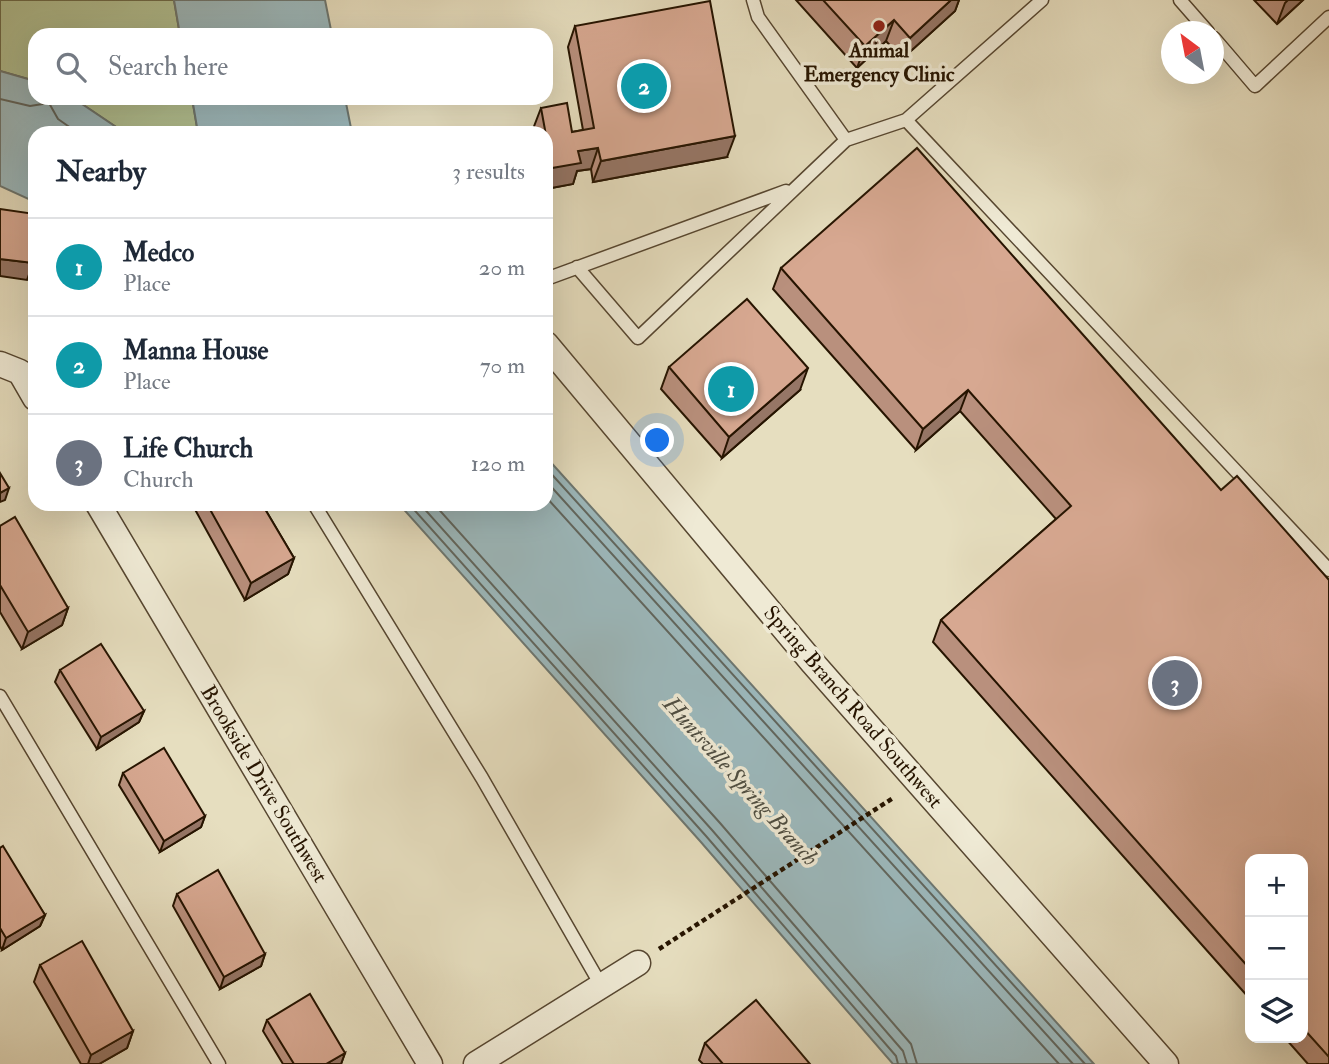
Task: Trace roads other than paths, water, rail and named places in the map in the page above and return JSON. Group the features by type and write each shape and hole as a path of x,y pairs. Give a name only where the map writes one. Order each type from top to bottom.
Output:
{"street":[{"name":"Spring Branch Road Southwest","path":"553,353 812,662 1166,1064"},
{"path":"0,364 20,372 28,384"},
{"name":"Brookside Drive Southwest","path":"102,511 430,1064"},
{"path":"476,1064 638,963"}],"lane":[{"path":"753,0 758,17 846,140"},
{"path":"577,267 638,338 846,140 906,120 1042,0"},
{"path":"1180,0 1198,21"},
{"path":"1224,51 1255,86 1329,17"},
{"path":"906,120 1329,570"},
{"path":"553,276 792,189"},
{"path":"318,511 482,778 602,987"},
{"path":"0,696 219,1064"}],"water":[{"path":"174,0 325,0 331,28 179,28"},
{"path":"0,71 28,79 28,105 83,105 115,126 28,126 28,199 0,186"},
{"path":"193,105 346,105 351,126 197,126"},
{"name":"Huntsville Spring Branch","path":"553,465 1094,1064 893,1064 700,841 405,511 553,511"}],"place":[{"name":"Animal Emergency Clinic","path":"879,26"},
{"name":"Manna House","path":"644,86"},
{"name":"Medco","path":"731,389"},
{"name":"Life Church","path":"1175,683"}]}
